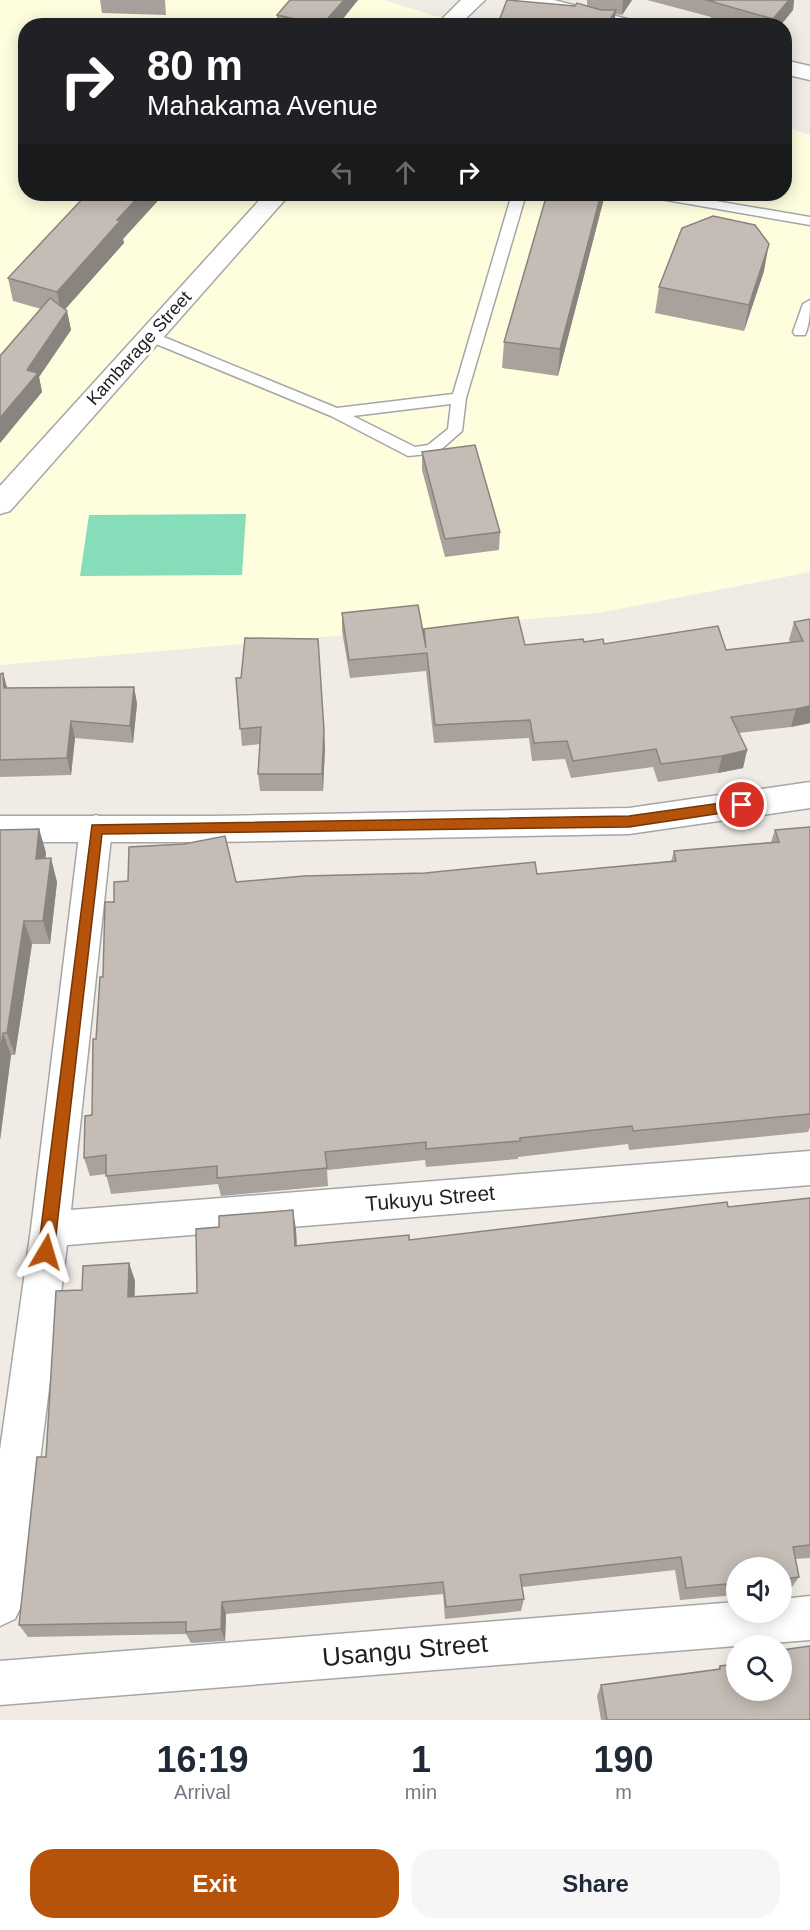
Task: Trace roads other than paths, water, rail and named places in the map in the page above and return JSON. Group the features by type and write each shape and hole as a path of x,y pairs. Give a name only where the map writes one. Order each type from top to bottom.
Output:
{"street":[{"path":"454,18 474,0"},
{"path":"530,0 597,18"},
{"path":"792,69 810,73"},
{"name":"Kambarage Street","path":"0,504 272,201"},
{"path":"0,829 629,821 810,795"},
{"path":"0,1604 50,1229 96,828"},
{"name":"Tukuyu Street","path":"50,1229 810,1168"},
{"name":"Usangu Street","path":"0,1683 810,1618"}],"lane":[{"path":"149,336 336,413 405,449 420,452 442,444 455,430 459,398 517,201"},
{"path":"695,201 810,221"},
{"path":"800,332 810,304"},
{"path":"336,413 459,398"}]}
